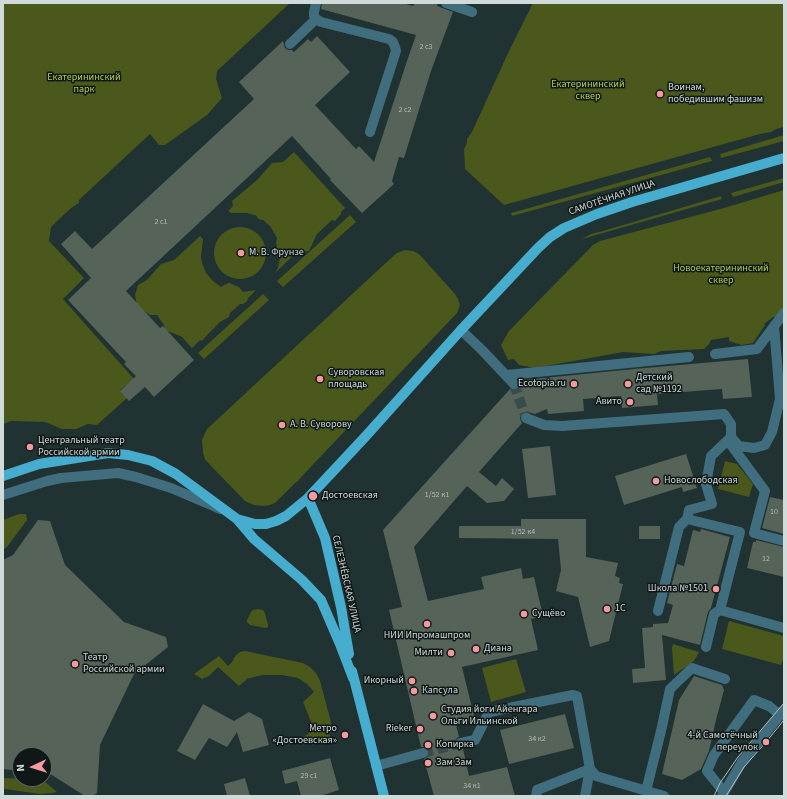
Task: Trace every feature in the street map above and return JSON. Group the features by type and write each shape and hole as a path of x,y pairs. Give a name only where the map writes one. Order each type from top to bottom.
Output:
{"main road":[{"name":"САМОТЁЧНАЯ УЛИЦА","path":"461,330 538,248 550,237 564,228 597,214 632,202 784,158"},
{"path":"3,476 39,464 108,453 128,455 152,461 176,474 237,518 255,524 266,524 276,521 286,516 308,498 461,330"},
{"name":"СЕЛЕЗНЁВСКАЯ УЛИЦА","path":"308,498 325,538 341,607 354,678 384,796"},
{"name":"СЕЛЕЗНЁВСКАЯ УЛИЦА","path":"237,518 254,539 302,580 321,600 354,678"}],"street":[{"path":"316,3 314,12 316,20 389,39 396,47 370,132"},
{"path":"446,3 467,8"},
{"path":"290,44 316,20"},
{"path":"716,354 757,349 784,313"},
{"path":"730,439 739,446 754,448 765,445 772,432 782,399 774,326"},
{"path":"461,330 514,384"},
{"path":"507,376 689,356"},
{"path":"526,418 544,425 562,426 724,414 731,424 730,439 765,491 754,533 784,541"},
{"path":"658,611 679,527 687,519 689,510 712,504 706,484 711,456 730,439"},
{"path":"3,495 61,478 118,473 171,488 212,505 237,518"},
{"path":"687,519 740,532 720,610 714,614 706,647"},
{"path":"720,610 784,628"},
{"path":"646,791 670,689 692,668 725,679"},
{"path":"461,743 475,740 489,712 572,695 577,696 590,769 585,796"},
{"path":"754,700 782,713 742,762 723,794 707,771 714,755 754,700"},
{"path":"376,766 423,753"},
{"path":"590,769 596,776 664,796"},
{"path":"536,796 537,790 590,769"}],"green space":[{"name":"Екатерининский парк","path":"3,3 290,3 217,71 216,79 222,98 207,115 165,145 159,145 150,134 79,200 79,203 71,208 51,227 49,241 84,278 63,299 134,379 120,390 127,398 97,425 88,424 76,429 62,429 45,422 11,421 3,424"},
{"name":"Екатерининский сквер","path":"533,3 784,3 784,127 771,132 504,205 465,169 464,149 467,139 472,132 508,53"},
{"path":"784,135 784,141 721,158 720,154"},
{"path":"294,152 345,208 335,221 332,220 317,234 309,251 297,252 275,273 278,268 280,257 276,243 277,238 270,226 263,220 258,219 257,216 247,213 231,213 228,211 233,206 232,201 257,180 272,163 283,162"},
{"path":"710,157 712,161 512,216 511,213"},
{"path":"784,178 784,182 733,197 731,193"},
{"name":"Новоекатерининский сквер","path":"784,190 784,317 773,317 764,324 765,325 753,343 742,345 729,341 729,337 711,340 704,349 661,351 654,354 623,352 535,368 519,365 514,359 508,360 501,345 509,331 593,245 600,241 724,208"},
{"path":"721,196 722,199 582,239 591,234"},
{"path":"350,215 356,222 283,287 277,281"},
{"path":"235,227 245,227 259,234 266,248 266,258 259,272 245,279 235,279 225,275 218,268 214,258 214,248 218,238 225,231"},
{"path":"200,236 203,239 201,256 202,263 206,273 213,281 221,287 229,283 239,287 243,292 256,290 247,301 240,304 230,313 229,317 220,322 202,341 200,340 192,348 182,337 165,330 164,325 157,315 150,315 137,306 135,295 138,285 147,280 161,264 174,260"},
{"path":"405,250 413,251 419,254 455,294 460,305 457,313 298,481 275,503 264,506 254,505 245,501 205,459 202,440 207,429 390,259 397,253"},
{"path":"263,294 269,300 204,359 198,353"},
{"path":"725,461 737,464 753,484 749,497 718,489"},
{"path":"19,514 26,514 27,520 7,547 3,550 3,520"},
{"path":"258,609 263,610 265,613 268,625 266,628 250,625 247,622 251,612"},
{"path":"729,621 784,636 784,656 781,665 722,649"},
{"path":"673,644 699,652 694,661 674,675 672,648"},
{"path":"245,651 303,663 316,673 320,681 331,722 331,725 327,729 331,738 300,740 314,729 303,702 314,692 307,684 298,678 282,675 262,675 246,679 239,686 218,667 209,676 202,679 194,674 219,656 228,666 237,654"},
{"path":"516,659 526,692 491,702 482,668"},
{"path":"3,778 12,778 12,787 51,787 57,792 40,794 3,788"}],"building":[{"path":"322,3 402,3 413,6 415,3 438,3 437,6 453,12 431,71 404,158 399,157 392,181 394,184 362,213 330,180 331,179 292,136 126,291 160,328 163,326 194,360 154,397 145,387 129,401 120,391 136,376 124,364 126,362 68,300 91,278 61,244 75,231 92,249 254,99 239,82 283,41 285,48 294,52 308,39 311,42 317,36 350,72 315,105 356,149 359,146 374,162 416,35 321,9"},
{"path":"748,359 752,397 723,399 722,389 657,394 658,405 622,408 621,396 583,399 584,411 548,414 547,409 535,414 528,412 522,413 520,415 520,419 522,423 479,472 496,486 502,478 514,489 504,501 487,503 467,486 414,547 428,601 484,589 481,577 521,568 523,579 534,577 543,616 531,619 538,650 462,667 475,720 456,724 459,737 455,741 455,745 459,749 463,749 469,776 507,767 515,796 434,796 424,759 428,757 429,752 427,748 421,747 389,610 402,607 383,530 510,389 515,390 519,388 520,382 524,380"},
{"path":"550,446 556,495 528,498 522,449"},
{"name":"Новослободская","path":"686,454 697,488 683,492 682,487 624,505 615,476"},
{"path":"770,497 784,500 784,534 762,528"},
{"path":"521,519 586,519 586,557 618,563 615,576 620,578 619,583 623,584 609,641 590,647 578,597 556,591 561,570 558,539 459,538 459,526 521,526"},
{"name":"Театр Российской армии","path":"38,520 50,521 65,565 124,622 166,637 168,647 134,674 100,745 97,793 92,796 85,796 52,775 52,747 12,747 12,770 3,769 3,560 13,555"},
{"path":"639,526 660,526 660,539 639,539"},
{"path":"701,529 730,537 700,645 662,635 666,680 633,683 632,669 645,668 642,628 653,627 653,624 668,623 673,605 667,603 677,564 684,566 693,530 700,532"},
{"path":"756,540 784,547 784,577 747,568 753,542 756,542"},
{"path":"694,676 722,685 724,690 709,751 701,769 682,780 662,774 679,700"},
{"path":"203,704 234,721 249,712 262,719 269,745 243,752 237,732 227,747 209,738 195,760 177,751"},
{"path":"565,714 574,748 509,764 500,730"},
{"path":"330,758 339,790 320,796 301,796 297,781 285,784 282,771"},
{"path":"245,778 250,796 227,796 224,784"}],"tunnel":[{"path":"514,384 526,418"},
{"path":"423,753 461,743"}],"tram line":[{"path":"714,796 720,783 738,757 784,703"},
{"path":"726,796 744,767 784,720"}],"place":[{"name":"Воинам, победившим фашизм","path":"660,94"},
{"name":"М. В. Фрунзе","path":"241,253"},
{"name":"Суворовская площадь","path":"320,379"},
{"name":"Ecotopia.ru","path":"574,384"},
{"name":"Детский сад №1192","path":"628,384"},
{"name":"Авито","path":"630,402"},
{"name":"А. В. Суворову","path":"282,425"},
{"name":"Центральный театр Российской армии","path":"30,447"},
{"name":"Новослободская","path":"656,481"},
{"name":"Достоевская","path":"313,496"},
{"name":"Школа №1501","path":"716,589"},
{"name":"1С","path":"607,609"},
{"name":"Сущёво","path":"524,614"},
{"name":"НИИ Ипромашпром","path":"427,624"},
{"name":"Диана","path":"476,649"},
{"name":"Милти","path":"451,653"},
{"name":"Театр Российской армии","path":"75,664"},
{"name":"Икорный","path":"412,681"},
{"name":"Капсула","path":"414,691"},
{"name":"Студия йоги Айенгара Ольги Ильинской","path":"433,716"},
{"name":"Rieker","path":"420,729"},
{"name":"Метро «Достоевская»","path":"345,735"},
{"name":"4-й Самотёчный переулок","path":"766,742"},
{"name":"Копирка","path":"428,745"},
{"name":"Зам Зам","path":"428,763"}]}
